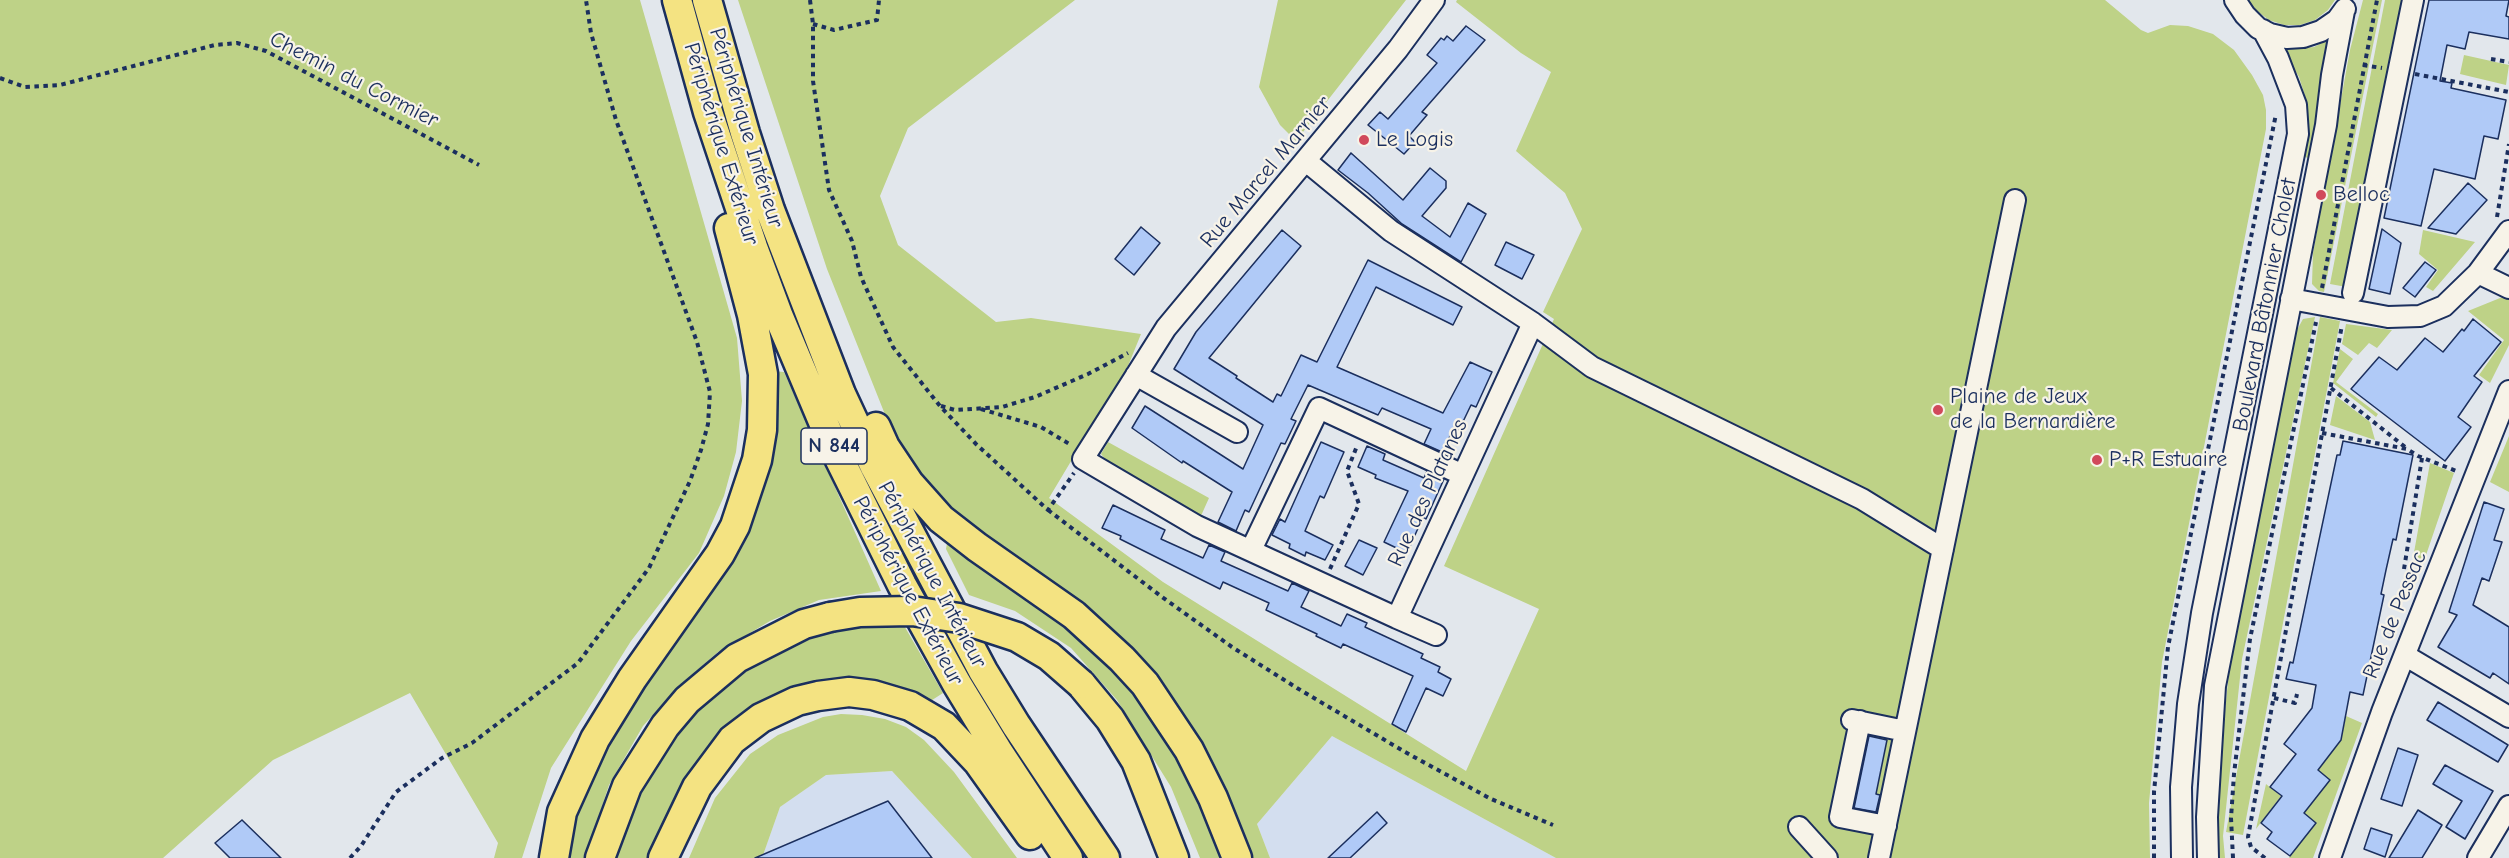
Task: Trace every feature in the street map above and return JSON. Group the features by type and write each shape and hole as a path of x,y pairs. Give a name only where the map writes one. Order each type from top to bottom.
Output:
{"highway":[{"name":"Périphérique Extérieur","path":"677,0 708,112 735,197 805,381 874,530 963,694 1068,858"},
{"name":"Périphérique Intérieur","path":"707,0 742,123 770,210 841,394 924,563 983,671 1022,735 1105,858"},
{"path":"546,858 562,812 595,739 632,679 720,554 735,526 758,460 762,430 763,374 752,315 728,225 735,197"},
{"path":"770,210 791,222 861,396 885,447 909,483 941,519 976,547 1074,615 1145,684 1189,750 1213,798 1237,858"},
{"path":"600,858 627,786 665,726 687,700 737,658 804,624 830,617 860,612 912,611 959,618 1017,637 1049,656 1081,684 1110,719 1136,760 1174,858"},
{"path":"663,858 697,787 732,740 760,718 797,701 849,692 873,695 910,706 944,726 978,762 1047,858"},
{"path":"554,858 562,812"}],"street":[{"name":"Rue Marcel Marnier","path":"1083,459 1153,348 1398,49 1434,0"},
{"path":"2235,0 2245,15 2263,30 2287,38 2304,37 2327,28 2347,6"},
{"path":"2349,302 2413,0"},
{"name":"Boulevard Bâtonnier Cholet","path":"2208,858 2207,817 2216,686 2326,125 2332,75 2347,6"},
{"name":"Boulevard Bâtonnier Cholet","path":"2182,858 2181,787 2188,704 2202,613 2298,134 2296,105 2278,58 2263,30"},
{"path":"1306,161 1391,231 1533,323 1592,367 1862,500 1943,549"},
{"path":"1880,858 2016,200"},
{"path":"2291,299 2318,305 2349,302 2388,317 2420,316 2444,306 2478,273 2508,232"},
{"path":"2478,273 2509,288"},
{"name":"Rue des Platanes","path":"1397,618 1533,323"},
{"path":"1136,375 1238,432"},
{"name":"Rue de Pessac","path":"2330,858 2382,712 2509,391"},
{"path":"1251,550 1319,408 1463,475"},
{"path":"1083,459 1197,526 1436,636"},
{"path":"2406,656 2509,717"},
{"path":"1886,826 1840,817 1856,720 1905,731"},
{"path":"2478,858 2509,806"},
{"path":"1799,827 1827,858"}],"path":[{"path":"350,858 396,792 442,758 472,743 578,663 649,568 690,481 701,450 708,424 710,392 697,342 616,120 591,33 586,0"},
{"path":"810,0 813,24 813,81 829,190 852,241 861,277 893,347 940,406 976,444 1048,510 1232,647 1405,752 1491,800 1553,825"},
{"path":"813,24 834,30 877,20 879,0"},
{"path":"2233,858 2231,818 2234,774 2250,639 2378,0"},
{"name":"Chemin du Cormier","path":"0,78 25,87 60,85 215,45 237,43 266,51 479,165"},
{"path":"2491,59 2509,63"},
{"path":"2398,71 2509,92"},
{"path":"2154,858 2154,792 2168,647 2276,122 2276,105"},
{"path":"2508,232 2497,220 2509,144"},
{"path":"2265,858 2251,847 2248,837 2322,433 2349,302"},
{"path":"940,406 955,410 1002,408 1035,397 1088,374 1138,347 1153,348"},
{"path":"2331,388 2407,449 2422,458 2464,475"},
{"path":"981,409 1041,427 1070,444 1083,459 1048,510"},
{"path":"1323,584 1359,504 1347,471 1364,429"},
{"path":"2322,433 2407,449"},
{"path":"2404,569 2422,458"},
{"path":"2274,699 2295,703 2297,694"}],"shaded area":[{"path":"1332,736 1556,858 1270,858 1257,824"},
{"path":"892,771 972,858 762,858 780,807 826,775"}],"green space":[{"path":"0,0 640,0 737,338 742,401 736,452 724,496 699,553 631,641 551,768 522,858 494,858 498,843 410,693 273,760 163,858 0,858"},
{"name":"Plaine de Jeux de la Bernardière","path":"738,0 1075,0 908,128 880,196 898,245 996,322 1031,318 1141,334 1128,366 1049,498 1163,582 1466,771 1539,609 1444,566 1554,319 1543,312 1582,229 1565,193 1516,151 1551,72 1521,53 1456,2 1457,0 2105,0 2141,30 2148,33 2170,25 2188,26 2213,34 2234,50 2252,75 2263,95 2266,129 2162,662 2149,803 2150,858 1556,858 1332,736 1257,824 1270,858 1200,858 1171,787 1117,700 1071,648 1015,611 969,595 946,549 952,514 919,479 894,437 827,269"},
{"path":"1278,0 1406,0 1296,141 1280,125 1259,87"},
{"path":"2248,0 2335,0 2328,10 2315,20 2300,25 2284,25 2269,20"},
{"path":"2363,0 2382,0 2324,292 2319,291 2312,284 2313,253 2350,50"},
{"path":"2385,0 2408,0 2352,288 2330,284"},
{"path":"2333,37 2309,158 2304,157 2308,115 2305,96 2299,77 2283,50 2314,47"},
{"path":"2464,55 2509,65 2506,85 2460,74"},
{"path":"2423,230 2475,242 2433,291 2426,287 2438,270 2419,254"},
{"path":"2505,296 2509,297 2509,345 2490,383 2479,375 2504,340 2468,311"},
{"path":"2315,317 2242,659 2223,836 2225,858 2217,858 2222,740 2231,653 2297,330 2303,319"},
{"path":"2320,317 2340,321 2243,835 2226,832"},
{"path":"2346,324 2392,330 2377,348 2369,343 2358,355 2342,344"},
{"path":"2340,349 2353,359 2336,382 2378,414 2376,417 2333,383"},
{"path":"773,371 784,372 881,591 819,600 770,621 718,652 678,687 643,726 609,785 585,858 566,858 575,816 606,746 633,694 708,586"},
{"path":"2336,396 2370,422 2375,440 2330,425"},
{"path":"2509,436 2509,492 2490,482"},
{"path":"1108,442 1209,498 1200,518 1112,467 1101,454"},
{"path":"2430,463 2454,473 2424,561 2413,558"},
{"path":"902,622 943,693 926,704 771,702 655,858 613,858 623,819 661,747 713,692 771,652 830,626"},
{"path":"841,714 885,719 906,727 924,740 954,772 1017,858 972,858 892,771 826,775 780,807 762,858 689,858 715,798 750,754 778,735 823,717"},
{"path":"2346,716 2362,723 2313,858 2289,858 2316,823 2304,813 2330,780 2318,770 2341,740"},
{"path":"2266,784 2281,796 2256,829"}],"building":[{"path":"2429,0 2509,0 2506,16 2509,17 2509,39 2469,32 2465,49 2447,45 2440,81 2452,83 2451,88 2506,100 2498,139 2484,136 2475,179 2434,169 2421,226 2384,218"},
{"path":"1466,26 1485,40 1422,112 1427,115 1409,136 1415,142 1404,154 1368,125 1380,112 1388,119 1437,63 1427,55 1441,38 1444,40 1447,36 1453,41"},
{"path":"1351,153 1403,200 1430,168 1446,181 1446,188 1422,216 1450,237 1468,203 1486,214 1461,262 1402,224 1338,170"},
{"path":"2468,183 2487,200 2456,234 2428,228"},
{"path":"1141,227 1160,243 1134,275 1115,259"},
{"path":"2382,229 2401,243 2390,294 2369,289"},
{"path":"1282,230 1301,246 1209,358 1237,376 1236,378 1273,402 1277,394 1281,396 1301,355 1317,362 1368,260 1462,307 1453,325 1376,287 1337,367 1443,413 1470,362 1492,372 1476,407 1471,405 1459,430 1454,428 1442,452 1424,444 1431,429 1382,408 1378,415 1308,385 1291,419 1296,421 1285,444 1281,443 1249,512 1245,510 1236,531 1218,522 1232,492 1183,461 1182,463 1132,428 1145,406 1243,469 1263,425 1174,369 1196,332"},
{"path":"1506,242 1534,255 1522,279 1495,265"},
{"path":"2425,262 2436,270 2415,297 2403,288"},
{"path":"2473,319 2501,342 2474,376 2482,382 2458,417 2471,427 2445,461 2351,389 2379,357 2397,370 2425,338 2443,352"},
{"path":"2343,441 2413,455 2396,540 2393,539 2381,594 2384,595 2363,695 2350,692 2341,740 2318,770 2330,780 2304,813 2316,823 2290,856 2267,839 2272,832 2261,823 2282,796 2270,787 2296,754 2284,744 2312,708 2316,685 2286,679 2290,662 2293,663 2337,455 2340,455"},
{"path":"1321,442 1344,452 1324,498 1320,496 1305,531 1333,545 1325,560 1306,552 1305,556 1289,548 1290,544 1272,535 1280,519 1285,522"},
{"path":"1367,446 1385,454 1383,460 1424,478 1427,471 1444,479 1407,553 1384,542 1408,491 1375,478 1376,475 1358,467"},
{"path":"2484,502 2504,509 2494,540 2502,542 2489,581 2482,578 2473,605 2509,627 2509,684 2493,673 2490,678 2438,647 2457,615 2449,612"},
{"path":"1113,505 1165,530 1161,539 1203,558 1209,545 1225,552 1221,561 1288,591 1292,583 1309,591 1301,607 1341,626 1347,614 1367,623 1365,627 1423,654 1421,658 1440,667 1438,672 1451,679 1443,696 1426,688 1406,732 1392,724 1413,676 1343,644 1341,648 1316,636 1317,634 1266,610 1269,603 1223,582 1220,589 1120,539 1121,536 1102,528"},
{"path":"1359,540 1377,548 1363,575 1345,566"},
{"path":"2438,702 2508,745 2498,762 2427,720"},
{"path":"1869,736 1887,740 1876,794 1880,795 1876,812 1854,808"},
{"path":"2398,748 2418,755 2402,806 2381,799"},
{"path":"2445,765 2493,791 2465,839 2446,827 2462,801 2433,784"},
{"path":"888,801 932,858 755,858"},
{"path":"2418,810 2442,825 2422,858 2389,858"},
{"path":"1377,812 1387,823 1350,858 1328,858"},
{"path":"242,820 281,858 230,858 215,843"},
{"path":"2371,828 2392,835 2385,857 2364,849"}],"place":[{"name":"Le Logis","path":"1364,140"},
{"name":"Belloc","path":"2321,195"},
{"name":"Plaine de Jeux de la Bernardière","path":"1938,410"},
{"name":"P+R Estuaire","path":"2097,460"}]}
